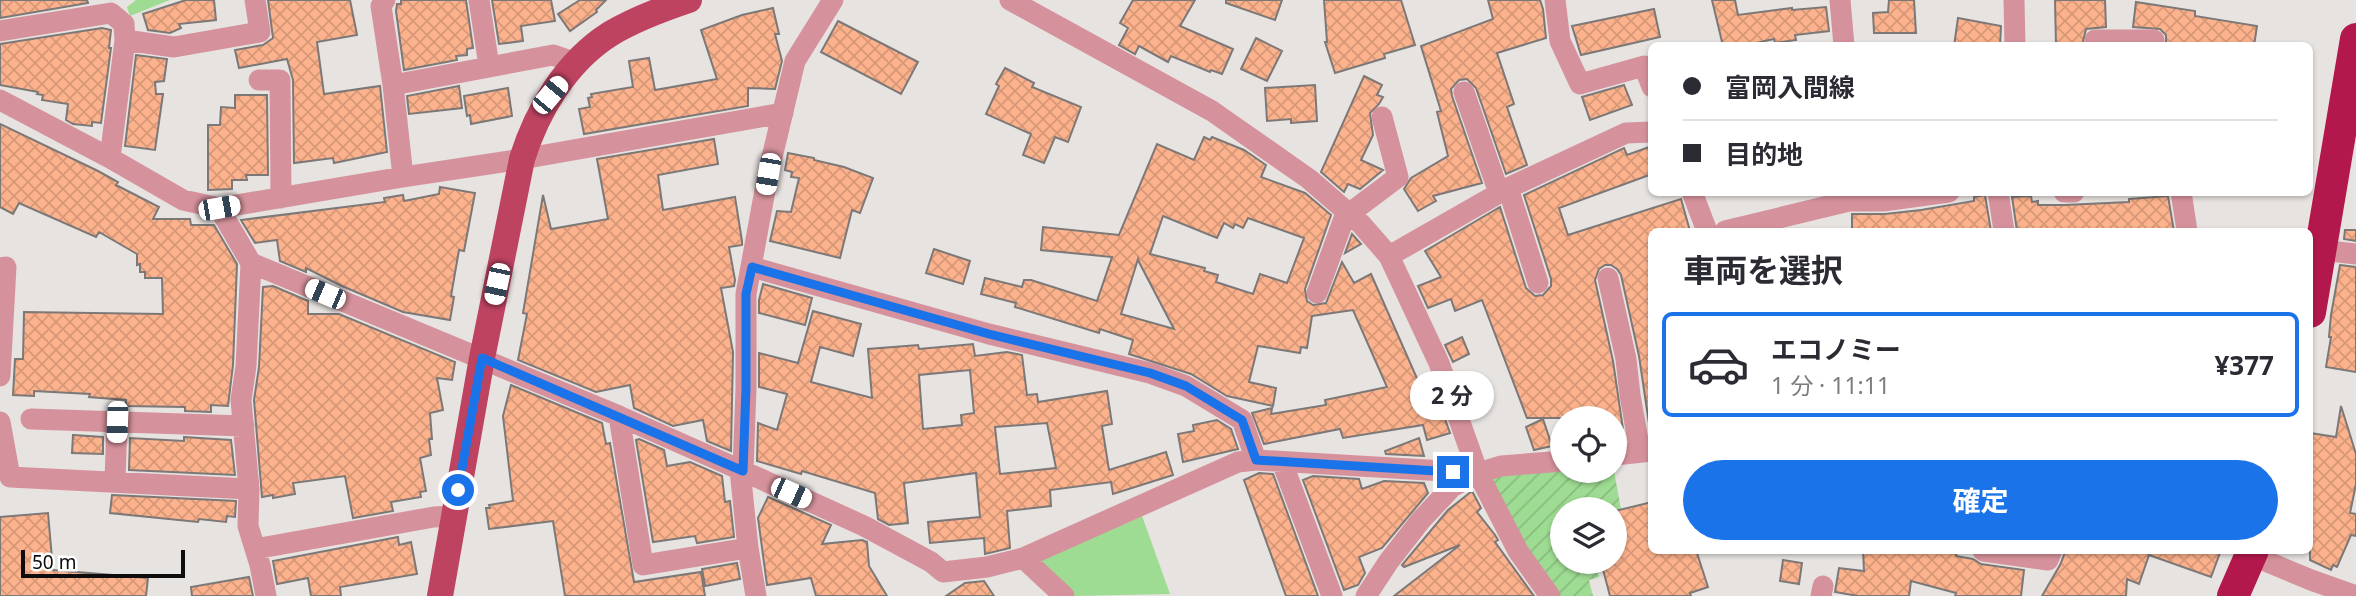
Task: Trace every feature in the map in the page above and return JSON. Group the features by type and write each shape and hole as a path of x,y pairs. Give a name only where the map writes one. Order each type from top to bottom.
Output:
{"highway":[{"path":"2313,286 2316,261 2347,142 2356,39"},
{"path":"2233,596 2251,554"}],"main road":[{"path":"440,596 482,358 522,159 531,130 550,95 576,64 609,35 653,12 689,0"}],"street":[{"path":"125,40 174,47 260,32 255,0"},
{"path":"385,0 381,6 394,85 403,177"},
{"path":"479,0 489,65"},
{"path":"751,596 756,596 748,548 741,470 746,388 746,294 768,174 795,61 833,0"},
{"path":"1010,0 1212,111 1261,144 1348,211 1389,256 1438,363 1478,473 1518,551 1550,596"},
{"path":"1555,0 1560,41 1580,85 1644,66 1648,76"},
{"path":"1840,0 1844,42"},
{"path":"2014,0 2015,42"},
{"path":"0,31 119,6 125,40 110,158"},
{"path":"2095,42 2154,42"},
{"path":"394,85 553,55 576,64"},
{"path":"260,80 280,80 281,198"},
{"path":"1464,92 1538,284"},
{"path":"0,100 183,200 219,208 783,113"},
{"path":"1317,293 1348,211 1398,177 1382,117"},
{"path":"1389,256 1503,191 1626,132 1648,132"},
{"path":"1694,196 1706,228"},
{"path":"1736,228 1849,197 1883,201 1920,196"},
{"path":"1999,196 2004,228"},
{"path":"2182,196 2187,228"},
{"path":"219,208 251,263 246,366 241,400 250,489 248,526 267,596"},
{"path":"2316,261 2356,254"},
{"path":"251,263 482,358 741,470 864,526 931,562 943,572 987,567 1023,558 1238,462 1256,460 1478,473"},
{"path":"0,268 6,267 0,376"},
{"path":"752,267 989,334 1150,373 1186,386 1242,420 1256,460"},
{"path":"1608,278 1626,359 1630,395 1646,451 1627,453"},
{"path":"619,416 643,565 748,548"},
{"path":"31,419 244,426"},
{"path":"0,422 10,477 250,489"},
{"path":"115,481 117,422"},
{"path":"1282,462 1332,596"},
{"path":"1366,596 1421,520 1452,487 1478,473 1501,466 1550,462"},
{"path":"255,549 434,517 453,516"},
{"path":"2005,554 2048,560 2050,554"},
{"path":"2256,554 2323,585 2356,596"},
{"path":"1023,558 1064,596"}],"green space":[{"path":"136,0 170,0 130,16 127,7"},
{"path":"1550,472 1550,483 1616,483 1619,497 1550,497 1550,574 1598,574 1599,577 1589,580 1593,596 1560,596 1526,552 1491,481 1493,474"},
{"path":"1141,513 1170,594 1074,596 1039,565 1040,557"}],"building":[{"path":"0,0 87,0 88,3 0,18"},
{"path":"186,0 214,0 216,20 179,24 181,28 170,33 148,30 143,14"},
{"path":"268,0 350,0 357,35 317,42 324,94 380,86 387,152 334,163 333,158 294,163 293,80 287,59 239,68 235,50 263,45 273,38"},
{"path":"401,0 466,0 473,48 467,49 467,55 456,56 457,60 404,70 396,11"},
{"path":"492,0 551,0 555,21 521,26 523,41 499,44"},
{"path":"580,0 606,0 597,12 570,31 558,14"},
{"path":"1133,0 1195,0 1180,26 1233,49 1222,74 1211,70 1210,72 1171,56 1168,62 1139,46 1135,54 1119,45 1128,28 1120,23"},
{"path":"1226,0 1282,0 1275,20 1226,3"},
{"path":"1324,0 1401,0 1415,45 1384,54 1385,58 1335,73 1325,42"},
{"path":"1488,0 1540,0 1543,9 1546,38 1497,53 1514,104 1507,107 1527,165 1506,174 1476,88 1467,79 1459,80 1451,89 1452,96 1482,183 1433,196 1436,201 1418,211 1404,189 1411,178 1448,156 1437,112 1441,111 1421,46 1493,19"},
{"path":"1712,0 1735,0 1738,15 1826,7 1829,31 1795,35 1796,40 1782,42 1775,42 1774,39 1761,42 1722,42"},
{"path":"1889,0 1914,0 1916,33 1874,33 1873,13 1888,12"},
{"path":"2055,0 2105,0 2106,27 2086,29 2083,42 2056,42"},
{"path":"2136,2 2195,11 2195,16 2257,26 2255,42 2166,42 2166,35 2160,29 2133,27"},
{"path":"773,8 779,34 775,34 782,61 775,89 748,88 748,106 584,134 579,109 590,107 588,98 592,97 591,94 633,87 629,61 649,58 655,90 717,79 701,30 742,15"},
{"path":"1654,9 1660,37 1581,55 1572,26"},
{"path":"1958,18 2001,26 2000,42 1955,42"},
{"path":"838,21 918,62 901,94 821,52"},
{"path":"102,28 111,30 111,48 101,123 92,122 92,126 73,124 66,120 68,104 42,100 43,95 37,94 38,92 0,85 0,44"},
{"path":"1256,38 1282,51 1267,81 1241,69"},
{"path":"136,55 167,59 164,81 155,82 156,94 163,94 155,150 125,146"},
{"path":"1005,68 1034,83 1032,87 1081,107 1068,142 1055,137 1044,163 1023,155 1031,134 986,114 999,86 996,84"},
{"path":"1364,76 1382,85 1377,95 1383,97 1370,113 1373,135 1361,160 1383,170 1360,189 1348,184 1344,192 1321,172"},
{"path":"1315,85 1317,121 1267,121 1265,88"},
{"path":"1624,85 1632,105 1590,120 1582,97"},
{"path":"459,86 462,108 409,114 407,96"},
{"path":"508,88 512,116 471,124 464,96"},
{"path":"235,95 267,95 268,175 246,175 247,180 232,180 232,189 208,190 208,125 220,125 221,107 235,108"},
{"path":"0,124 98,171 118,182 116,185 159,207 153,219 190,219 191,225 214,225 237,264 233,365 228,406 211,405 211,412 185,411 185,407 126,406 126,400 89,397 90,394 34,391 34,396 13,395 15,359 23,359 24,312 163,314 162,278 145,278 145,272 140,272 140,264 137,265 137,254 99,232 96,237 19,203 13,214 0,207"},
{"path":"1204,137 1210,140 1212,137 1244,150 1266,165 1261,177 1305,193 1331,215 1305,289 1307,301 1313,305 1326,303 1342,262 1354,283 1371,274 1419,383 1431,379 1450,433 1427,440 1423,425 1343,438 1340,429 1264,444 1252,413 1272,408 1271,414 1326,405 1325,400 1387,387 1353,310 1312,316 1307,348 1301,347 1300,353 1258,346 1249,382 1276,388 1273,406 1227,396 1191,374 1129,354 1133,340 1100,329 1099,333 1015,307 1016,303 981,294 985,278 1022,287 1024,280 1031,280 1097,301 1112,257 1041,250 1043,227 1119,235 1157,144 1194,160","holes":["1163,216 1217,238 1224,223 1233,228 1235,224 1243,228 1248,218 1304,238 1287,283 1260,274 1253,294 1216,282 1218,275 1204,271 1205,268 1150,254","1138,259 1139,262 1174,329 1121,314"]},
{"path":"714,139 718,164 658,175 663,210 735,197 742,245 729,247 734,286 721,288 733,352 731,451 707,441 703,420 673,426 634,408 630,385 596,392 518,360 543,195 551,229 608,219 597,159"},
{"path":"1648,147 1648,175 1559,208 1568,235 1681,199 1689,228 1648,228 1648,417 1639,356 1621,275 1611,265 1605,265 1599,269 1595,280 1613,361 1620,406 1550,406 1550,418 1527,418 1482,300 1455,311 1451,299 1428,308 1418,286 1441,277 1425,251 1500,207 1526,288 1535,296 1543,295 1551,286 1551,279 1524,195 1624,148 1627,155"},
{"path":"788,153 814,158 873,178 860,213 852,210 840,258 770,241 777,211 791,212 799,178 791,177 792,172 785,170"},
{"path":"440,187 475,193 464,251 459,250 450,320 403,312 306,268 306,272 280,261 277,240 255,243 241,220 385,202 384,198 403,195 404,201 439,194"},
{"path":"1985,196 1990,228 1852,228 1852,214 1921,210 1974,201 1974,197"},
{"path":"2031,196 2032,202 2038,201 2038,205 2064,205 2129,202 2129,199 2168,196 2173,228 2017,228 2012,197"},
{"path":"2345,230 2356,230 2356,241 2344,239"},
{"path":"1352,234 1361,244 1345,253"},
{"path":"934,249 970,261 963,284 926,273"},
{"path":"2340,265 2356,267 2356,372 2326,367 2331,337 2331,315"},
{"path":"763,284 812,298 805,325 759,313"},
{"path":"273,286 308,301 308,314 339,314 455,362 452,380 437,378 443,410 430,413 431,455 420,458 426,491 420,492 421,497 391,502 393,511 353,518 345,476 293,483 295,494 262,497 254,400 259,367 263,287"},
{"path":"813,311 861,324 853,356 820,347 811,382 872,398 868,349 918,345 919,349 973,344 975,356 1007,352 1022,355 1027,395 1037,394 1038,402 1107,391 1112,424 1102,426 1109,470 1166,452 1173,475 1113,494 1111,482 1050,490 1051,506 1007,511 1010,548 985,554 984,538 930,543 928,522 980,517 976,473 904,483 908,523 889,525 878,519 875,493 802,471 801,474 757,461 758,423 777,430 787,394 759,387 759,353 798,363","holes":["970,370 974,413 961,415 962,425 923,429 919,375","1047,423 1056,468 1000,474 995,427"]},
{"path":"1462,337 1469,354 1453,362 1445,345"},
{"path":"511,385 602,423 606,444 610,443 634,582 701,572 705,596 565,596 553,521 489,529 486,508 490,508 489,505 513,501 503,416"},
{"path":"2341,406 2356,454 2356,484 2350,513 2356,514 2356,536 2351,535 2337,567 2333,565 2331,570 2310,560 2310,554 2313,554 2313,433 2336,437"},
{"path":"1543,419 1550,446 1534,450 1526,427"},
{"path":"1217,420 1231,429 1238,449 1183,462 1178,434 1194,431 1193,425"},
{"path":"73,435 103,437 103,454 72,453"},
{"path":"184,437 231,440 235,475 129,470 130,438 184,441"},
{"path":"1419,438 1424,456 1386,454 1385,451"},
{"path":"636,440 664,450 667,466 690,462 722,476 725,502 730,501 734,537 697,543 695,536 653,542"},
{"path":"1259,473 1273,474 1318,596 1286,596 1244,480"},
{"path":"1313,476 1359,479 1362,489 1384,481 1424,483 1428,493 1382,548 1359,557 1365,573 1358,585 1344,590 1303,480"},
{"path":"1472,491 1481,508 1477,512 1534,596 1394,596 1460,545 1404,567 1402,565 1448,510"},
{"path":"112,495 236,501 235,517 227,516 226,522 199,519 198,522 110,513"},
{"path":"768,497 831,525 822,544 862,540 867,542 869,566 887,596 816,596 811,578 767,585 758,518"},
{"path":"1648,503 1648,554 1697,554 1708,587 1690,593 1691,596 1610,596 1604,574 1627,574 1627,508"},
{"path":"48,513 53,570 148,578 146,596 0,596 0,517"},
{"path":"398,537 399,545 411,542 417,574 340,587 341,596 311,596 308,578 277,584 273,561"},
{"path":"1863,554 1956,554 1981,564 2024,570 2021,596 1955,596 1956,593 1911,581 1909,596 1858,596 1835,592 1839,568 1864,571"},
{"path":"2064,554 2220,554 2211,577 2149,555 2139,584 2127,579 2126,596 2042,596"},
{"path":"1783,560 1802,563 1799,584 1780,581"},
{"path":"737,563 740,579 705,586 702,569"},
{"path":"249,577 253,596 192,596 191,587"},
{"path":"984,581 994,596 946,596 965,583"}],"route":[{"path":"458,490 482,358 743,471 746,294 752,267 989,334 1150,373 1186,386 1242,420 1256,460 1453,472"}]}
